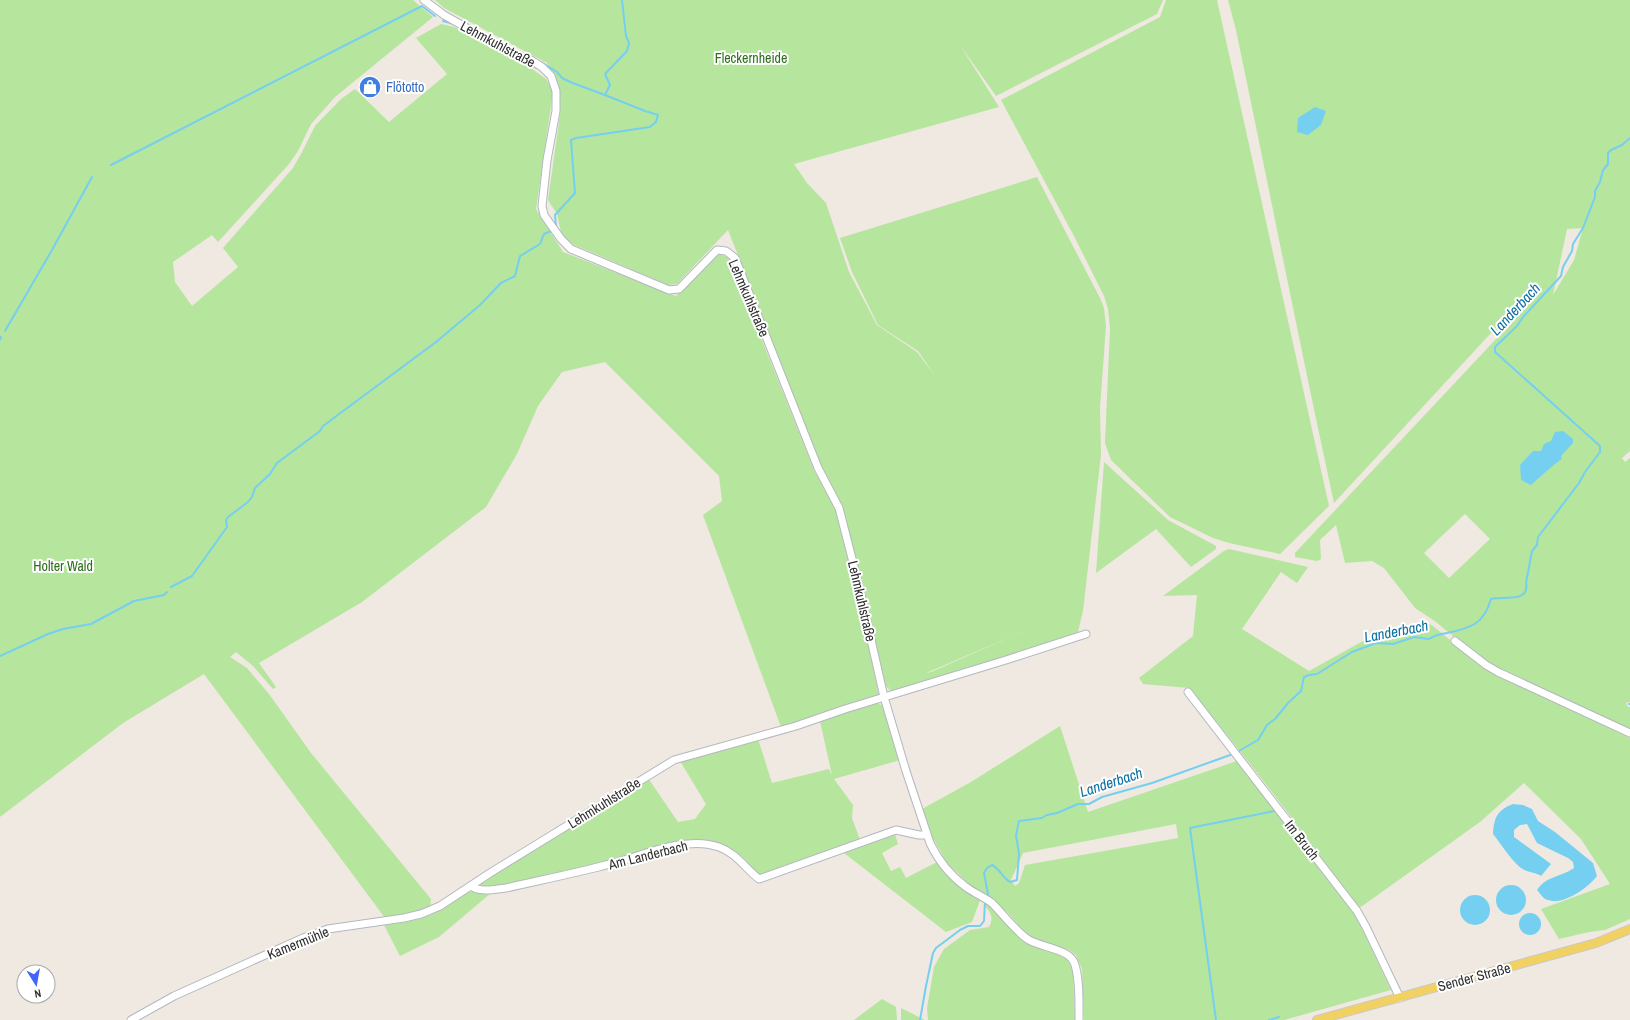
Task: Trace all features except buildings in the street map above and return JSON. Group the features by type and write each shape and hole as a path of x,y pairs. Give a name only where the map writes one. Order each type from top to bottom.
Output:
{"main road":[{"name":"Sender Straße","path":"1317,1020 1596,943 1630,929"}],"street":[{"name":"Lehmkuhlstraße","path":"424,0 444,15 509,52 537,64 551,76 556,91 556,111 547,160 542,206 544,215 557,233 571,248 669,290 679,289 717,250 726,251 735,258 818,468 839,508 857,578 884,697 926,835 934,852 951,873 966,888 990,902 1027,939 1041,946 1067,954 1071,958 1076,970 1079,1020"},
{"name":"Lehmkuhlstraße","path":"471,886 674,760 796,726 1086,634"},
{"path":"1455,641 1486,665 1498,672 1630,733"},
{"name":"Im Bruch","path":"1188,692 1357,911 1400,998"},
{"name":"Am Landerbach","path":"471,886 473,888 490,890 506,888 610,864 671,846 694,843 713,845 730,852 759,879 896,830 926,835"},
{"name":"Kamermühle","path":"131,1020 174,996 303,938 328,929 404,918 420,914 440,906 471,886"}],"green space":[{"name":"Holter Wald","path":"0,0 413,0 433,17 335,97 311,124 298,151 289,164 218,242 212,235 173,262 175,282 192,306 238,267 223,248 293,168 315,126 341,99 355,89 389,122 447,74 416,38 441,24 454,27 528,66 546,79 553,92 536,209 563,252 676,296 718,253 729,258 814,470 836,510 854,578 879,696 781,727 703,515 722,501 719,476 605,362 562,372 538,406 517,454 486,507 362,602 259,663 276,687 273,689 253,666 236,652 230,657 247,668 269,694 311,753 431,899 430,907 420,912 385,918 204,674 123,723 0,817"},
{"name":"Fleckernheide","path":"435,0 1163,0 1157,14 996,96 960,45 999,107 794,164 807,183 826,203 849,272 877,325 917,352 936,377 918,351 878,325 852,272 840,238 1037,177 1100,298 1104,308 1106,326 1100,408 1101,455 1083,611 1078,632 1007,657 891,692 888,683 890,691 886,686 841,508 822,467 728,230 677,284 668,285 570,243 561,232 557,214 548,200 560,115 559,85 547,63 444,8","holes":["1029,629 931,672 926,673"]},
{"path":"1166,0 1217,0 1329,506 1280,554 1213,538 1170,517 1111,460 1105,443 1110,329 1108,309 1104,296 1075,238 1001,100 1160,17"},
{"path":"1228,0 1630,0 1630,451 1622,458 1625,462 1630,458 1630,702 1626,703 1628,707 1630,707 1630,730 1487,664 1436,622 1415,608 1384,568 1372,561 1345,563 1336,525 1320,540 1321,559 1317,561 1295,557 1295,553 1497,338 1491,333 1334,503 1236,30","holes":["1583,228 1574,260 1553,295 1567,229","1465,514 1490,539 1449,578 1424,553"]},
{"path":"1104,462 1168,520 1216,546 1216,549 1191,567 1156,529 1096,573"},
{"path":"1229,549 1308,567 1297,583 1281,572 1242,629 1309,671 1363,641 1392,636 1426,622 1433,626 1484,668 1534,690 1630,738 1630,919 1605,930 1559,939 1541,909 1610,884 1581,839 1524,783 1480,822 1358,909 1276,797 1189,688 1143,684 1139,678 1193,636 1197,595 1163,596 1224,551"},
{"path":"877,703 884,706 900,760 834,779 853,805 852,818 860,840 759,875 746,860 734,851 708,842 497,887 481,886 480,883 648,778 678,822 695,819 706,804 680,761 758,739 772,783 829,769 832,775 820,721"},
{"path":"1060,726 1088,812 1237,761 1354,912 1391,990 1284,1020 1084,1020 1082,969 1076,955 1069,950 1028,936 1007,912 969,884 947,863 930,833 922,809 971,782","holes":["1176,824 1178,838 1025,865 1019,883 1015,886 1011,880 1023,853"]},
{"path":"895,834 898,844 882,853 891,871 900,867 906,878 937,862 964,889 980,900 972,922 946,932 844,853"},
{"path":"473,891 491,893 439,937 400,956 384,925 429,916 463,895"},
{"path":"986,902 1039,948 1055,953 1068,960 1073,972 1075,1020 928,1020 927,1008 934,967 944,949 970,930 989,927 992,918 985,906"},
{"path":"882,999 896,1007 897,1020 854,1020"},
{"path":"901,1008 925,1020 901,1020"}],"water":[{"path":"1315,107 1326,111 1321,125 1308,135 1297,132 1298,118"},
{"path":"1563,431 1573,439 1573,443 1561,456 1562,459 1531,485 1521,480 1520,465 1533,451 1541,451 1544,444 1551,441 1555,432"},
{"path":"1513,804 1523,805 1532,809 1538,821 1555,832 1593,863 1597,876 1582,890 1568,898 1554,901 1543,897 1537,890 1541,885 1549,879 1574,868 1573,862 1568,858 1537,843 1527,824 1520,825 1514,830 1514,837 1551,864 1541,876 1521,868 1493,834 1494,823 1497,815 1503,809"},
{"path":"1511,885 1522,889 1526,900 1522,911 1511,915 1500,911 1496,900 1500,889"},
{"path":"1475,895 1486,899 1490,910 1486,921 1475,925 1464,921 1460,910 1464,899"},
{"path":"1526,913 1534,913 1541,920 1541,928 1534,935 1526,935 1519,928 1519,920"}],"waterway":[{"path":"541,62 557,72 562,78 605,95 610,85 605,74 627,51 629,43 626,36 622,0"},
{"path":"111,165 422,6 435,16"},
{"path":"443,21 454,24"},
{"path":"514,57 537,68"},
{"path":"556,227 555,215 575,193 571,140 650,127 656,122 658,115 605,95"},
{"name":"Landerbach","path":"1237,752 1258,740 1267,725 1275,719 1288,703 1301,691 1304,677 1317,674 1352,652 1376,643 1393,644 1414,637 1429,639 1438,635 1470,627 1485,614 1491,599 1514,597 1524,594 1532,551 1537,545 1538,537 1579,483 1585,472 1600,452 1600,446 1495,352 1495,347 1517,326 1523,317 1561,276 1563,267 1572,251 1573,244 1583,228 1595,197 1595,191 1600,182 1603,170 1608,164 1608,153 1622,145 1630,138"},
{"path":"5,331 92,177"},
{"path":"171,587 192,576 227,527 226,520 228,517 248,502 252,497 255,488 270,474 277,463 320,431 323,426 436,342 480,305 501,283 515,276 520,256 540,244 544,234 551,231"},
{"path":"0,656 48,634 63,629 91,624 134,601 164,595 167,592"},
{"name":"Landerbach","path":"987,897 988,894 984,873 987,868 992,865 1010,882 1017,880 1019,854 1016,835 1019,821 1042,818 1078,804 1089,804 1102,797 1152,783 1233,754"},
{"path":"1216,1020 1190,828 1274,811"},
{"name":"Landerbach","path":"920,1020 933,953 936,948 960,930 968,926 980,926 984,921 985,901"},
{"path":"1269,1020 1279,1017"}],"place":[{"name":"Flötotto","path":"370,87"}]}
